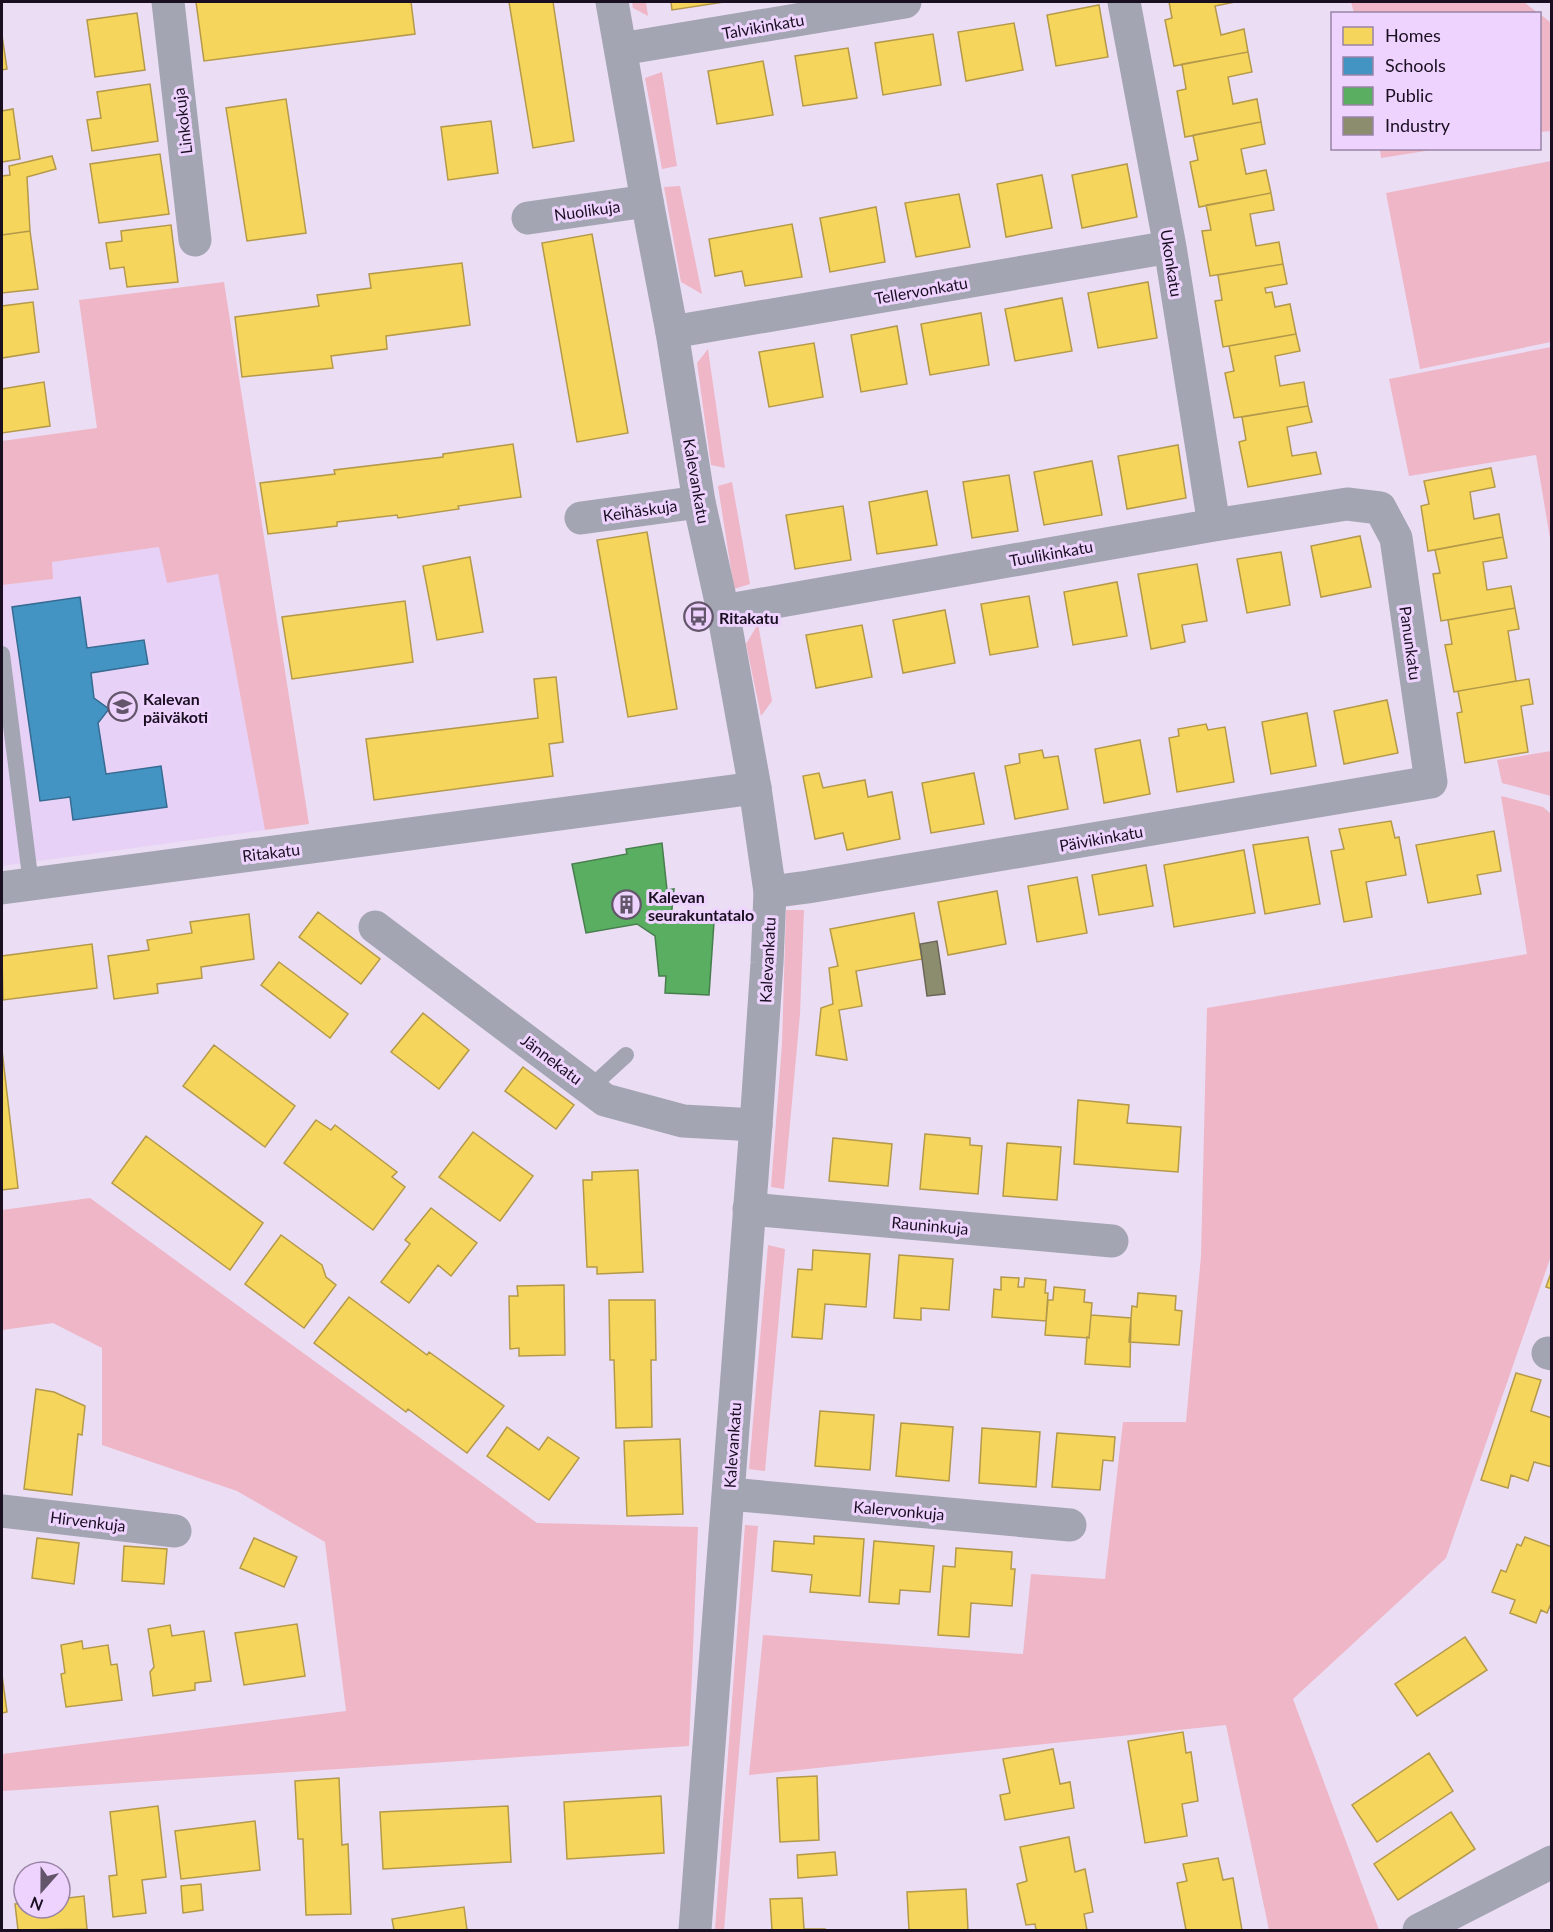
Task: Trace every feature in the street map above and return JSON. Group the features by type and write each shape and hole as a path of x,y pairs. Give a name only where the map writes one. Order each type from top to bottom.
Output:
{"street":[{"name":"Linkokuja","path":"168,2 195,240"},
{"name":"Kalevankatu","path":"612,2 672,332 699,502 723,611 755,788 770,892 756,1125 695,1930"},
{"name":"Talvikinkatu","path":"621,49 905,2"},
{"name":"Ukonkatu","path":"1124,2 1170,247 1214,525"},
{"name":"Nuolikuja","path":"528,218 647,201"},
{"name":"Tellervonkatu","path":"672,332 1170,247"},
{"name":"Keihäskuja","path":"581,518 699,502"},
{"name":"Tuulikinkatu","path":"723,611 1347,504 1380,508"},
{"name":"Panunkatu","path":"1380,508 1396,538 1431,782"},
{"name":"Päivikinkatu","path":"770,892 1431,782"},
{"name":"Ritakatu","path":"16,886 755,788"},
{"name":"Jännekatu","path":"375,927 605,1100 683,1121 756,1125"},
{"name":"Rauninkuja","path":"749,1209 1112,1241"},
{"name":"Kalervonkuja","path":"729,1494 1070,1525"},
{"name":"Hirvenkuja","path":"2,1511 175,1531"},
{"path":"1419,1930 1551,1862"}],"lane":[{"path":"2,654 16,886"},
{"path":"590,1088 626,1055"}],"shaded area":[{"path":"632,2 646,2 648,16 633,8"},
{"path":"1351,2 1524,2 1536,12 1354,12"},
{"path":"1541,15 1550,22 1552,34 1551,131 1541,132"},
{"path":"662,72 677,166 662,169 645,78"},
{"path":"1380,150 1432,150 1381,158"},
{"path":"1551,161 1551,342 1420,369 1386,193"},
{"path":"680,186 702,294 681,282 664,187"},
{"path":"224,282 309,824 265,830 218,574 167,583 159,547 52,562 53,579 2,585 2,441 97,428 79,300"},
{"path":"1552,347 1551,544 1536,455 1409,476 1389,379"},
{"path":"708,349 725,468 711,465 697,363"},
{"path":"732,482 750,584 734,589 718,486"},
{"name":"Kalevan päiväkoti","path":"159,547 218,574 265,830 2,866 2,585 53,579 51,562"},
{"path":"758,624 772,701 761,716 746,644"},
{"path":"1551,751 1551,796 1502,783 1497,760"},
{"path":"1501,796 1543,807 1551,814 1551,1256 1446,1558 1293,1699 1379,1930 1269,1930 1226,1725 749,1775 763,1635 1023,1654 1031,1574 1105,1579 1123,1422 1186,1422 1201,1256 1207,1008 1527,954"},
{"path":"786,910 804,910 800,1014 784,1189 771,1187 782,1044"},
{"path":"90,1198 537,1523 698,1527 689,1746 2,1791 2,1754 346,1711 325,1542 237,1491 102,1445 102,1348 53,1323 2,1330 2,1210"},
{"path":"768,1245 785,1249 765,1471 749,1469"},
{"path":"745,1525 758,1526 724,1930 715,1930"}],"building: Homes":[{"path":"196,2 411,2 415,34 204,61"},
{"path":"509,2 553,2 574,141 533,148"},
{"path":"671,2 724,2 672,10"},
{"path":"1169,2 1235,2 1215,6 1221,35 1244,29 1248,52 1174,66 1165,20 1172,18"},
{"path":"1099,5 1108,57 1056,66 1047,15"},
{"path":"137,13 145,70 95,77 87,20"},
{"path":"1014,23 1023,70 966,81 958,32"},
{"path":"933,34 941,85 883,95 875,43"},
{"path":"2,35 7,69 2,70"},
{"path":"848,48 857,98 803,106 795,56"},
{"path":"1248,52 1252,72 1228,77 1233,104 1257,99 1261,122 1185,137 1177,91 1186,89 1182,64"},
{"path":"763,61 773,115 717,124 708,71"},
{"path":"150,84 158,141 92,151 87,120 101,118 97,92"},
{"path":"286,99 306,233 247,241 226,108"},
{"path":"13,109 20,159 2,162 2,111"},
{"path":"491,121 498,173 448,180 441,127"},
{"path":"1261,122 1265,144 1241,149 1246,174 1266,170 1271,193 1199,207 1190,162 1198,160 1193,135"},
{"path":"160,154 169,214 99,223 90,164"},
{"path":"52,156 56,169 27,177 30,231 2,235 2,176 10,175 9,166"},
{"path":"1127,164 1137,217 1082,228 1072,175"},
{"path":"1042,175 1052,228 1006,237 997,184"},
{"path":"1271,193 1274,210 1250,214 1256,246 1279,242 1283,264 1210,276 1202,231 1211,230 1206,205"},
{"path":"959,194 970,247 916,257 905,203"},
{"path":"876,207 885,262 830,272 820,218"},
{"path":"792,224 802,277 745,286 742,271 715,276 709,239"},
{"path":"171,225 178,282 127,287 124,267 110,269 106,243 122,241 121,231"},
{"path":"30,231 38,289 2,293 2,235"},
{"path":"592,234 628,433 577,442 542,243"},
{"path":"462,263 470,325 386,336 387,349 331,356 333,368 242,377 235,317 319,306 317,295 371,288 369,274"},
{"path":"1283,264 1287,284 1265,288 1266,293 1272,292 1275,307 1290,304 1296,334 1223,347 1215,301 1222,300 1218,275"},
{"path":"1148,282 1157,338 1098,348 1088,293"},
{"path":"1062,298 1072,351 1015,361 1005,309"},
{"path":"33,302 39,352 2,358 2,306"},
{"path":"981,313 989,365 930,375 921,324"},
{"path":"897,326 907,384 861,392 851,335"},
{"path":"1296,334 1300,351 1275,356 1280,386 1304,382 1308,406 1234,418 1225,373 1234,371 1229,346"},
{"path":"814,343 823,397 769,407 759,352"},
{"path":"44,382 50,426 2,433 2,389"},
{"path":"1308,406 1312,422 1287,427 1292,456 1316,452 1321,474 1248,487 1239,442 1246,440 1242,417"},
{"path":"513,444 521,497 398,518 397,515 337,522 337,526 268,534 260,483 335,474 334,470 443,457 443,454"},
{"path":"1178,445 1186,498 1127,509 1118,456"},
{"path":"1092,461 1102,515 1044,525 1034,472"},
{"path":"1491,468 1495,487 1470,492 1474,519 1499,514 1503,537 1428,551 1421,506 1429,504 1424,481"},
{"path":"1009,475 1018,531 972,538 963,482"},
{"path":"927,491 937,545 877,554 869,502"},
{"path":"843,506 851,560 795,569 786,515"},
{"path":"647,532 677,709 628,717 597,540"},
{"path":"1360,536 1371,587 1321,597 1311,546"},
{"path":"1503,537 1507,558 1483,562 1487,590 1511,586 1515,608 1441,621 1433,574 1440,573 1435,550"},
{"path":"1281,552 1290,605 1247,613 1237,559"},
{"path":"470,557 483,632 437,640 423,566"},
{"path":"1197,564 1207,621 1182,625 1185,642 1151,649 1138,574"},
{"path":"1117,582 1127,636 1073,645 1064,592"},
{"path":"1029,596 1038,647 990,655 981,604"},
{"path":"405,601 413,662 292,679 282,617"},
{"path":"1515,608 1519,629 1508,631 1516,681 1454,692 1445,645 1452,644 1448,620"},
{"path":"945,610 955,663 903,673 893,620"},
{"path":"862,625 872,677 816,688 806,635"},
{"path":"556,677 563,742 549,744 553,776 374,800 366,739 538,718 534,679"},
{"path":"1529,679 1533,704 1521,706 1528,752 1465,763 1457,713 1462,712 1458,691"},
{"path":"1387,700 1398,753 1344,764 1334,711"},
{"path":"1307,713 1316,766 1271,774 1262,722"},
{"path":"1206,724 1208,730 1225,727 1234,782 1177,792 1169,738 1179,736 1178,729"},
{"path":"1140,740 1150,794 1104,803 1095,749"},
{"path":"1042,750 1044,758 1058,756 1068,809 1015,819 1005,766 1020,763 1019,754"},
{"path":"819,773 823,788 865,780 868,797 892,792 900,839 847,850 843,833 815,839 803,776"},
{"path":"974,773 984,824 931,833 922,783"},
{"path":"1391,821 1395,838 1399,837 1406,875 1366,882 1372,917 1344,922 1331,851 1344,849 1339,829"},
{"path":"1494,831 1501,871 1477,875 1481,894 1428,903 1416,845"},
{"path":"1308,837 1320,904 1265,914 1253,845"},
{"path":"1244,850 1255,913 1174,927 1164,865"},
{"path":"1146,865 1153,906 1099,915 1092,875"},
{"path":"1077,877 1087,933 1037,942 1028,886"},
{"path":"997,891 1006,944 948,955 938,902"},
{"path":"318,912 380,959 361,984 299,937"},
{"path":"914,913 922,959 856,971 862,1006 839,1010 847,1060 816,1055 821,1008 833,1004 829,968 838,966 830,929"},
{"path":"249,914 254,959 201,967 202,978 157,984 158,993 114,999 108,956 149,950 147,940 192,933 190,922"},
{"path":"92,944 97,988 3,1000 2,956"},
{"path":"279,962 348,1014 330,1038 261,985"},
{"path":"423,1013 469,1050 439,1089 391,1052"},
{"path":"214,1045 295,1106 265,1147 183,1086"},
{"path":"2,1050 18,1188 2,1190"},
{"path":"523,1067 574,1105 556,1129 505,1091"},
{"path":"1078,1100 1129,1105 1127,1123 1181,1127 1178,1172 1074,1164"},
{"path":"316,1120 331,1130 335,1125 397,1172 392,1177 405,1187 373,1230 284,1163"},
{"path":"473,1132 533,1176 500,1221 439,1177"},
{"path":"925,1134 970,1138 970,1145 982,1146 978,1194 920,1189"},
{"path":"146,1136 263,1223 230,1270 112,1183"},
{"path":"833,1138 892,1144 888,1186 829,1181"},
{"path":"1007,1143 1061,1147 1057,1200 1003,1196"},
{"path":"638,1170 643,1272 597,1274 597,1267 587,1267 583,1180 592,1180 592,1172"},
{"path":"431,1208 477,1243 451,1276 438,1265 409,1303 381,1282 410,1244 405,1240"},
{"path":"281,1235 322,1265 326,1277 336,1285 304,1328 245,1284"},
{"path":"813,1250 870,1254 866,1307 825,1304 822,1339 792,1337 798,1269 812,1270"},
{"path":"899,1255 953,1259 949,1310 921,1308 921,1320 894,1318"},
{"path":"1552,1270 1552,1289 1546,1287"},
{"path":"1001,1277 1019,1278 1018,1287 1024,1287 1025,1278 1046,1280 1045,1293 1048,1293 1046,1321 992,1317 994,1289 1001,1290"},
{"path":"564,1285 565,1355 519,1356 519,1348 510,1349 509,1296 518,1296 517,1286"},
{"path":"1054,1287 1085,1290 1084,1302 1092,1303 1089,1338 1045,1335 1048,1300 1053,1300"},
{"path":"1138,1293 1176,1296 1175,1310 1182,1311 1179,1345 1129,1342 1132,1306 1137,1307"},
{"path":"349,1297 427,1355 429,1352 504,1406 467,1453 408,1409 406,1412 314,1343"},
{"path":"609,1300 655,1300 656,1360 651,1360 652,1427 616,1428 614,1360 610,1360"},
{"path":"1091,1315 1131,1318 1130,1367 1085,1364"},
{"path":"1516,1373 1541,1380 1531,1411 1552,1418 1552,1467 1534,1462 1528,1481 1511,1475 1508,1488 1481,1480"},
{"path":"36,1389 54,1392 85,1406 82,1435 78,1434 72,1495 24,1489"},
{"path":"820,1411 874,1415 870,1470 815,1466"},
{"path":"901,1423 953,1427 949,1481 896,1476"},
{"path":"507,1427 539,1450 548,1437 579,1458 549,1500 487,1456"},
{"path":"982,1428 1040,1432 1036,1487 979,1483"},
{"path":"1057,1433 1115,1437 1113,1461 1103,1460 1100,1490 1052,1487"},
{"path":"680,1439 683,1514 627,1516 624,1441"},
{"path":"814,1536 864,1539 860,1596 810,1592 812,1575 772,1571 774,1541 814,1544"},
{"path":"1525,1537 1552,1547 1552,1601 1547,1613 1541,1610 1536,1623 1510,1613 1515,1600 1492,1592 1501,1570 1506,1572 1517,1544 1521,1546"},
{"path":"37,1538 79,1543 74,1584 32,1578"},
{"path":"254,1538 297,1557 284,1587 240,1568"},
{"path":"874,1541 934,1546 930,1592 900,1590 899,1604 869,1602"},
{"path":"124,1546 167,1549 164,1584 122,1581"},
{"path":"956,1548 1012,1552 1011,1569 1015,1569 1012,1606 971,1603 969,1637 938,1635 943,1566 955,1567"},
{"path":"297,1624 305,1676 244,1685 235,1633"},
{"path":"170,1625 172,1636 204,1631 211,1681 195,1683 195,1690 153,1696 150,1672 154,1667 148,1629"},
{"path":"1465,1637 1487,1670 1417,1716 1395,1684"},
{"path":"82,1641 83,1649 108,1645 111,1665 117,1664 122,1700 66,1707 61,1674 65,1673 61,1645"},
{"path":"2,1675 7,1712 2,1713"},
{"path":"1183,1732 1186,1753 1191,1752 1198,1801 1182,1804 1187,1836 1145,1843 1128,1741"},
{"path":"1053,1749 1060,1784 1070,1782 1074,1808 1005,1820 1000,1795 1010,1793 1003,1759"},
{"path":"1429,1753 1453,1791 1377,1842 1352,1805"},
{"path":"817,1776 819,1840 780,1842 777,1778"},
{"path":"339,1778 342,1845 348,1844 351,1914 306,1915 303,1839 298,1839 295,1781"},
{"path":"661,1796 664,1853 567,1859 564,1802"},
{"path":"158,1806 166,1877 142,1880 146,1913 113,1917 109,1876 117,1875 110,1812"},
{"path":"508,1806 511,1862 383,1869 380,1812"},
{"path":"1451,1812 1475,1849 1398,1900 1374,1864"},
{"path":"255,1821 260,1870 181,1879 175,1831"},
{"path":"1069,1837 1075,1872 1085,1869 1093,1912 1084,1914 1087,1930 1036,1930 1035,1924 1026,1925 1017,1884 1027,1881 1020,1847"},
{"path":"835,1852 837,1875 798,1878 797,1855"},
{"path":"1218,1858 1223,1880 1233,1878 1242,1930 1186,1930 1177,1883 1187,1881 1183,1864"},
{"path":"201,1884 203,1910 183,1913 181,1886"},
{"path":"966,1889 968,1930 909,1930 907,1892"},
{"path":"84,1896 87,1929 18,1930 17,1920 72,1920 72,1898"},
{"path":"802,1898 804,1929 825,1930 772,1930 770,1899"},
{"path":"464,1907 467,1930 394,1930 392,1919"}],"building: Schools":[{"path":"80,597 87,648 144,640 148,664 91,673 94,698 109,709 98,723 106,774 161,766 167,807 73,820 70,797 40,801 12,607"}],"building: Public":[{"name":"Kalevan seurakuntatalo","path":"662,843 667,890 674,889 671,919 714,922 709,995 665,993 666,976 659,976 655,936 637,924 586,933 572,864 627,854 626,849"}],"building: Industry":[{"path":"937,941 945,994 927,996 920,944"}],"place":[{"name":"Ritakatu","path":"698,617"},
{"name":"Kalevan päiväkoti","path":"122,707"},
{"name":"Kalevan seurakuntatalo","path":"627,905"}]}
